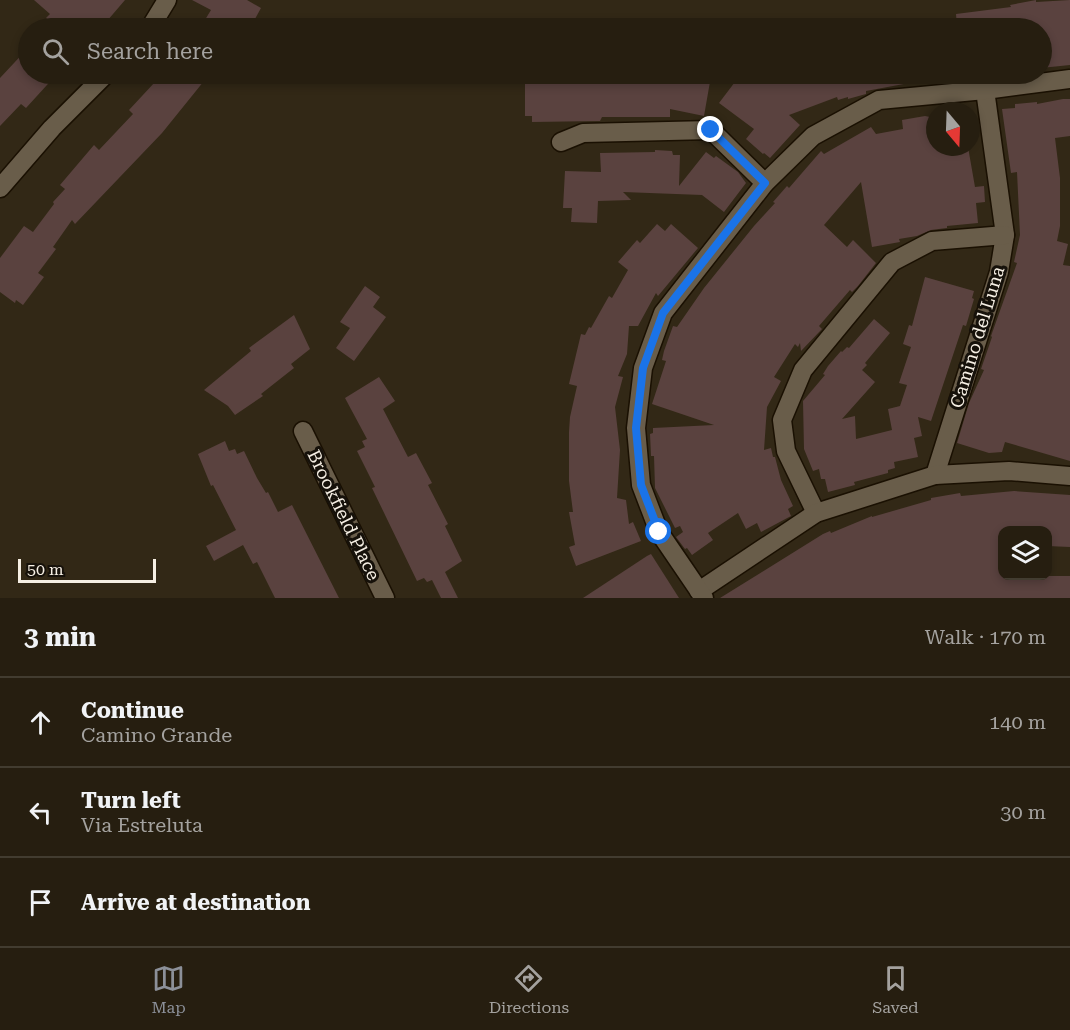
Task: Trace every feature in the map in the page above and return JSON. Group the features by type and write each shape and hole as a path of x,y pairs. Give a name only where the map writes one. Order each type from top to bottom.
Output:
{"street":[{"path":"156,18 167,0"},
{"path":"1052,81 1070,79"},
{"path":"0,188 52,128 96,84"},
{"path":"1031,84 879,100 813,136 765,183 663,313 643,368 636,428 641,485 659,532 702,594 816,513 935,475 1009,471 1070,476"},
{"name":"Camino del Luna","path":"935,475 999,272 1005,235 985,90"},
{"path":"561,142 583,133 711,130 765,183"},
{"path":"816,513 786,451 782,420 802,370 892,262 932,241 1005,235"},
{"name":"Brookfield Place","path":"303,431 385,598"}],"building":[{"path":"34,0 125,0 110,18 46,18 50,14"},
{"path":"192,0 247,0 261,8 256,18 206,18 211,10"},
{"path":"1036,0 1036,2 1070,0 1070,65 1052,67 1052,18 956,18 956,14 1011,7 1010,5"},
{"path":"18,59 18,84 48,84 26,108 21,104 0,126 0,78"},
{"path":"153,84 202,84 162,133 75,224 72,220 53,247 56,249 38,273 44,277 23,305 16,300 15,303 0,292 0,258 24,226 33,232 54,204 53,202 65,189 60,185 94,145 99,150 133,114 129,110"},
{"path":"525,84 710,84 704,116 670,109 670,117 602,117 600,121 532,122 532,116 525,116"},
{"path":"733,84 904,84 866,91 866,94 848,99 848,97 838,100 837,97 789,115 800,125 770,158 746,139 754,129 719,103"},
{"path":"1070,99 1070,136 1055,138 1060,178 1060,226 1057,241 1068,244 1063,265 1070,266 1070,461 1005,442 1002,452 989,453 957,443 969,403 984,370 981,369 991,336 1017,263 1014,262 1020,235 1017,172 1011,173 1002,109 1015,108 1015,104 1037,102 1037,104"},
{"path":"926,116 926,156 970,156 975,187 984,186 985,202 976,203 978,223 947,226 947,228 899,239 900,242 872,247 861,182 824,225 847,247 853,240 876,263 858,286 852,292 850,290 819,326 822,329 801,351 800,343 798,347 795,344 774,377 781,381 767,407 764,450 771,448 773,457 775,457 781,480 793,506 788,509 791,516 761,532 757,523 746,529 738,513 708,533 713,540 692,555 676,537 683,532 680,526 675,528 655,488 654,456 651,456 650,434 653,433 653,428 714,425 652,404 666,361 662,360 673,326 677,327 704,288 775,203 773,202 787,186 789,188 821,151 824,154 871,127 876,134 903,129 902,120"},
{"path":"655,150 672,151 673,155 680,155 679,186 706,152 714,158 716,156 738,172 746,183 724,212 702,195 623,192 631,200 598,201 597,223 571,222 572,208 563,208 565,171 601,172 600,153 655,152"},
{"path":"657,224 665,231 671,224 698,248 658,296 656,293 638,326 629,326 627,354 618,376 623,377 615,407 620,450 617,498 626,500 629,524 633,522 641,541 576,566 569,547 575,545 569,512 573,512 569,481 569,432 577,386 569,384 581,334 585,335 589,327 591,328 609,296 612,298 628,270 618,262 637,240 640,243"},
{"path":"925,277 974,291 972,298 974,299 931,421 918,417 922,436 914,438 918,457 894,462 895,468 888,470 888,473 828,492 825,479 821,479 819,469 813,471 804,449 803,401 825,375 823,374 828,366 841,351 849,348 874,319 890,333 865,363 867,365 862,370 875,382 842,419 855,416 856,439 892,430 888,409 900,406 907,385 899,383 911,347 903,344 909,325 912,326"},
{"path":"365,286 380,297 373,307 386,317 354,361 336,348 350,328 340,322"},
{"path":"294,315 310,349 291,364 294,368 261,394 263,396 235,415 228,406 204,390 251,351 249,348"},
{"path":"379,377 395,401 383,409 408,457 416,453 432,483 428,485 448,524 445,526 462,561 445,572 458,598 441,598 432,580 427,582 424,578 417,581 372,488 375,487 357,451 365,447 362,441 367,439 345,398"},
{"path":"225,441 229,451 235,449 237,454 244,451 278,512 292,505 339,598 275,598 257,562 253,564 243,545 214,561 206,546 236,530 213,485 211,486 198,454"},
{"path":"1014,491 1070,495 1070,547 1052,546 1052,526 998,526 998,580 1052,580 1052,576 1070,576 1070,598 720,598 830,531 831,533 872,516 931,500 931,498 960,493 961,496"},
{"path":"651,554 679,598 583,598 647,556"}],"route":[{"path":"659,532 641,485 636,428 643,368 663,313 765,183 711,130"}]}
